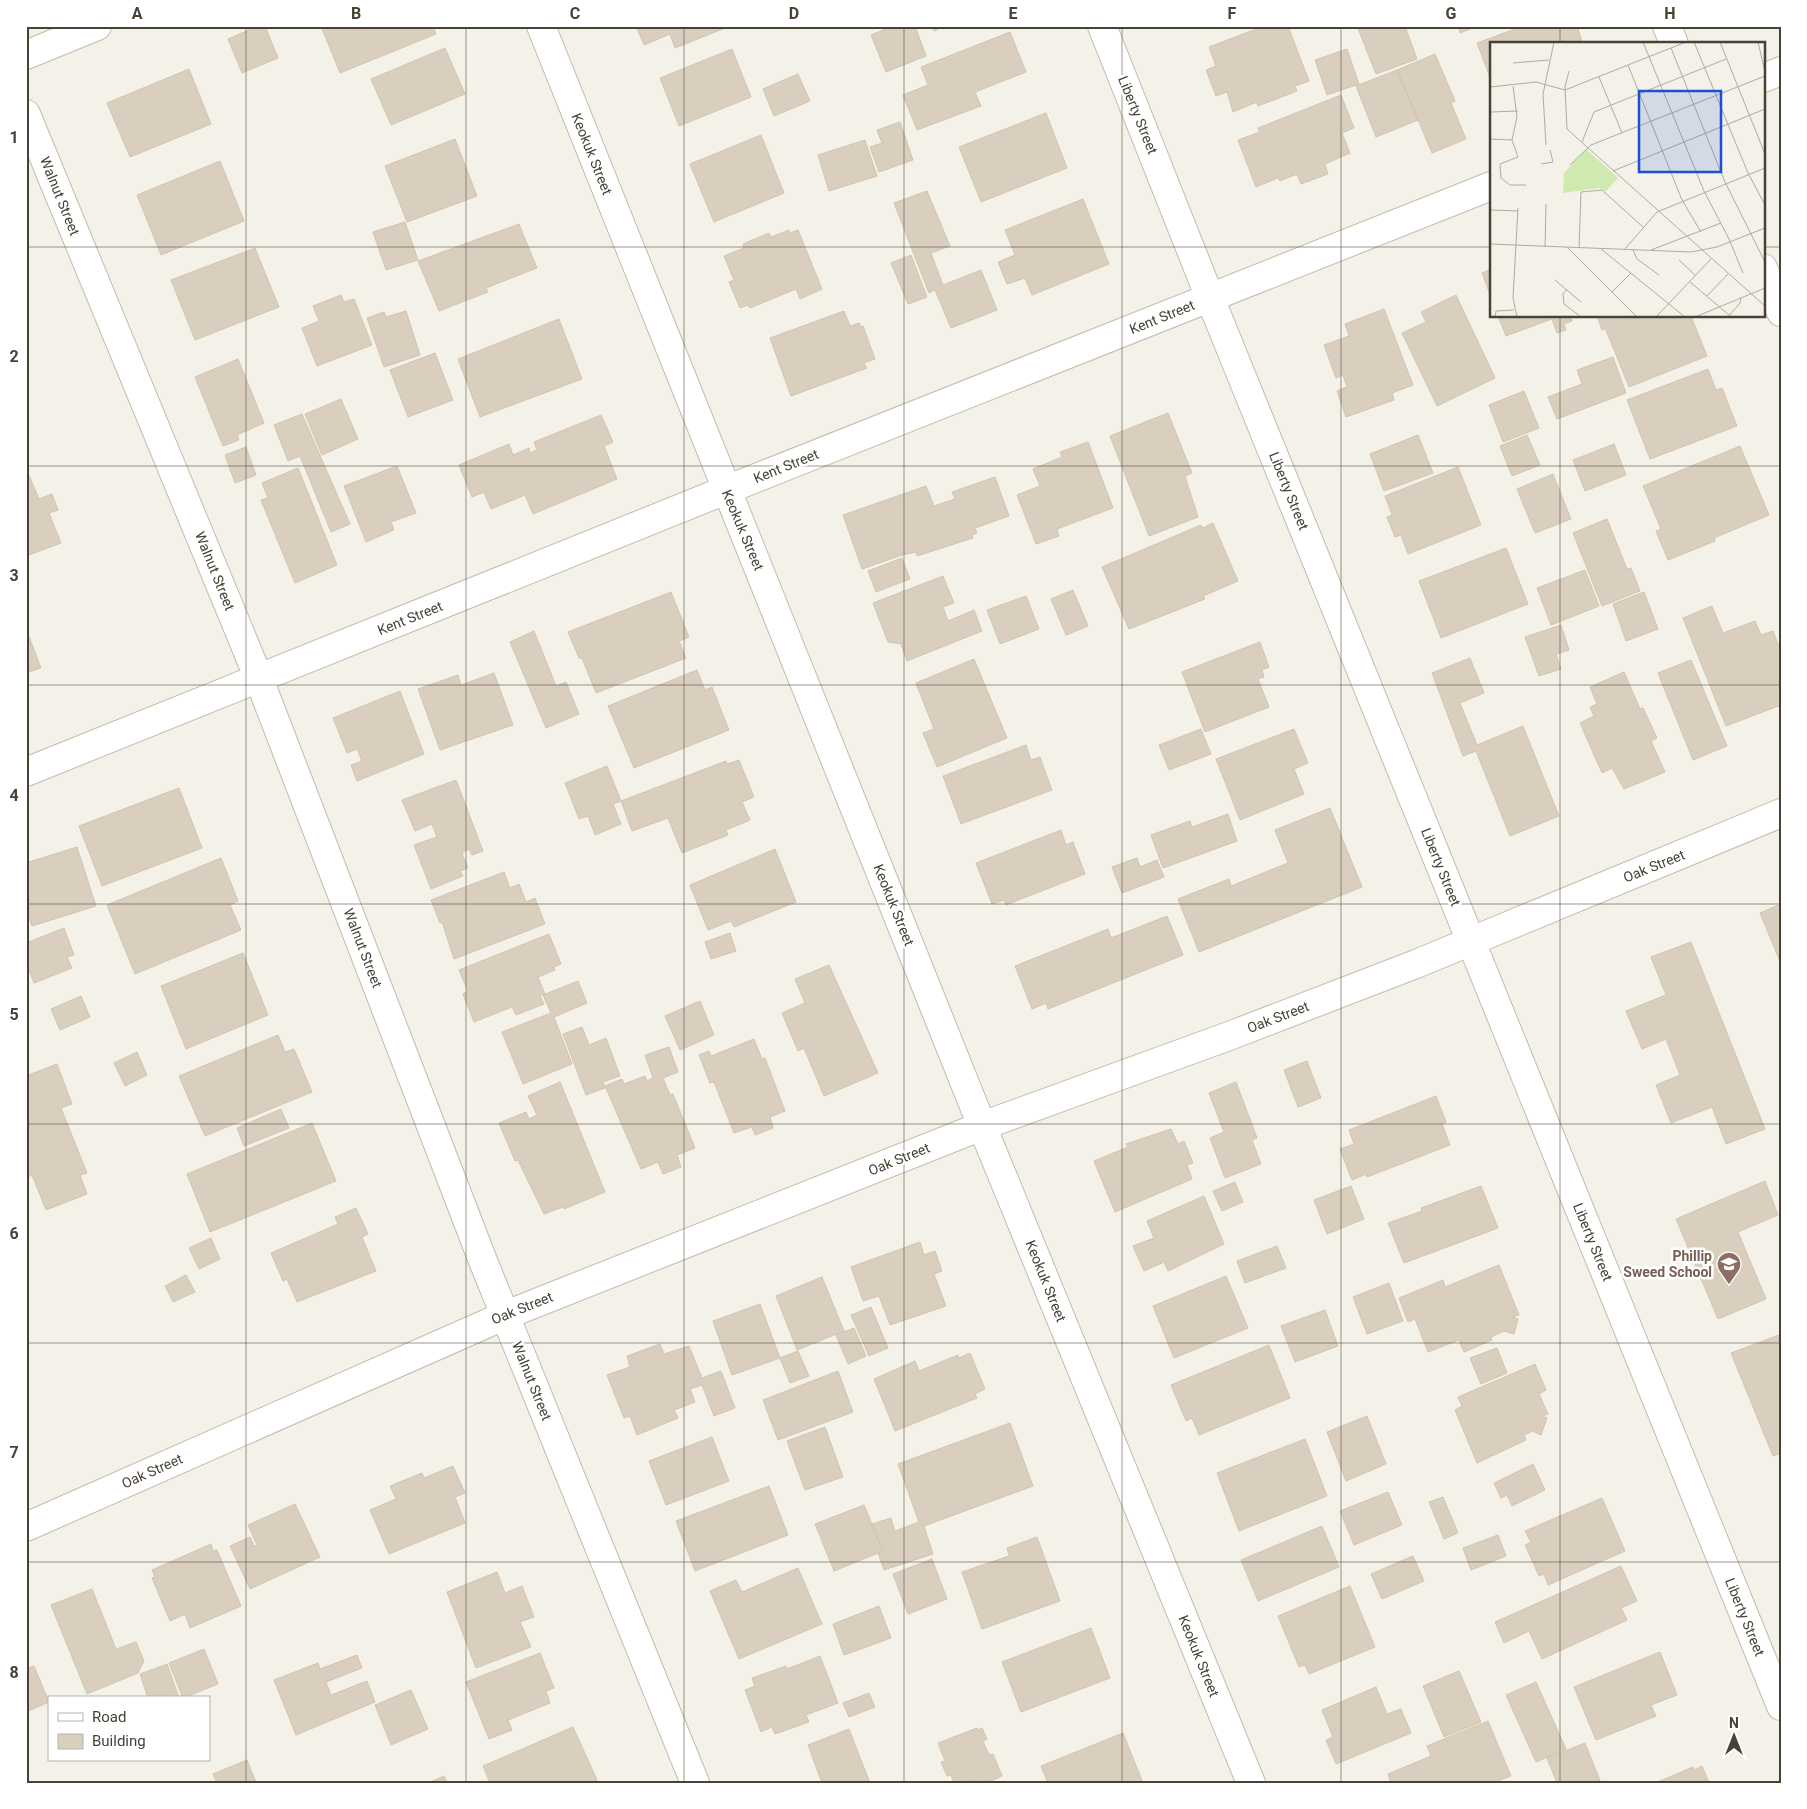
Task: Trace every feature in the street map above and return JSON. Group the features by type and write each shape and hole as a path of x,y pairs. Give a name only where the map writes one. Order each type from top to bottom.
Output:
{"street":[{"path":"26,54 97,26"},
{"name":"Keokuk Street","path":"541,26 982,1126 1251,1783"},
{"name":"Liberty Street","path":"1102,26 1210,298 1781,1706"},
{"path":"1667,26 1673,42"},
{"path":"1764,78 1781,71"},
{"name":"Walnut Street","path":"26,114 259,679 506,1314 694,1783"},
{"name":"Kent Street","path":"26,772 726,490 1490,186"},
{"path":"1764,270 1781,312"},
{"name":"Oak Street","path":"26,1527 506,1314 982,1126 1229,1036 1472,941 1781,814"}],"building":[{"path":"258,26 265,26 278,58 242,73 228,39"},
{"path":"321,26 433,26 436,34 340,73"},
{"path":"636,26 730,26 675,48 670,34 644,45"},
{"path":"893,26 915,26 926,56 886,72 871,35"},
{"path":"932,26 944,26 934,31"},
{"path":"1264,26 1288,26 1309,81 1295,86 1297,91 1258,106 1257,102 1233,112 1227,92 1216,96 1206,70 1216,66 1209,47"},
{"path":"1357,26 1405,26 1417,59 1376,74"},
{"path":"1458,26 1478,26 1460,33"},
{"path":"1523,26 1569,26 1569,29 1577,26 1582,42 1490,42 1490,77 1477,43"},
{"path":"1010,32 1026,72 975,92 981,106 917,130 903,95 928,85 921,67"},
{"path":"445,48 465,94 391,125 371,79"},
{"path":"732,49 751,97 679,126 660,78"},
{"path":"1347,49 1359,84 1327,95 1315,60"},
{"path":"1435,54 1455,101 1451,103 1466,139 1432,153 1397,70"},
{"path":"189,69 211,124 130,157 107,103"},
{"path":"1397,70 1418,120 1376,137 1356,86"},
{"path":"798,74 810,101 774,116 763,89"},
{"path":"1341,95 1354,128 1342,133 1350,153 1325,164 1328,174 1301,184 1297,174 1280,181 1278,178 1256,187 1238,140 1260,132 1258,128"},
{"path":"1046,113 1067,168 981,202 959,147"},
{"path":"900,122 913,160 879,172 870,147 882,143 877,130"},
{"path":"761,135 784,193 714,222 690,164"},
{"path":"455,139 477,196 407,222 385,166"},
{"path":"865,140 877,176 829,191 818,155"},
{"path":"220,161 244,221 161,255 137,195"},
{"path":"927,191 950,246 931,253 943,285 981,270 997,310 951,328 935,290 929,293 894,203"},
{"path":"1083,199 1109,264 1032,295 1025,278 1007,284 998,262 1015,255 1005,230"},
{"path":"405,222 418,260 386,270 373,232"},
{"path":"519,224 537,268 486,288 488,292 439,311 418,261"},
{"path":"789,230 790,233 798,230 822,289 800,299 796,289 750,308 748,305 740,308 729,282 734,280 724,256 744,248 743,244 769,233 771,237"},
{"path":"255,248 279,307 195,340 171,280"},
{"path":"911,255 927,297 908,304 891,263"},
{"path":"1490,269 1490,294 1482,273"},
{"path":"341,295 344,302 354,299 372,345 317,366 302,328 319,321 313,306"},
{"path":"1456,295 1495,378 1437,406 1402,333 1426,322 1421,312"},
{"path":"1384,309 1413,385 1392,393 1394,400 1346,417 1337,391 1347,387 1343,375 1336,378 1324,345 1349,336 1345,324"},
{"path":"406,311 420,355 384,367 367,318 384,312 386,317"},
{"path":"844,311 850,326 859,323 861,327 863,326 875,359 864,363 867,368 791,396 770,338"},
{"path":"1499,318 1571,318 1572,321 1564,324 1566,330 1557,333 1552,319 1506,336"},
{"path":"1598,318 1631,318 1602,330"},
{"path":"1634,318 1692,318 1707,356 1629,387 1606,330"},
{"path":"559,319 582,379 480,417 458,359"},
{"path":"435,353 453,400 408,417 390,370"},
{"path":"1613,357 1626,393 1557,419 1548,397 1582,384 1577,370"},
{"path":"238,359 264,423 237,435 239,440 223,446 195,377"},
{"path":"1708,369 1716,390 1722,388 1737,426 1650,459 1627,400"},
{"path":"1524,391 1539,428 1503,442 1489,405"},
{"path":"341,399 358,439 322,455 305,414"},
{"path":"1168,413 1192,473 1185,476 1198,517 1149,536 1110,436"},
{"path":"302,414 350,524 331,532 300,456 288,461 274,425"},
{"path":"601,415 613,442 604,446 617,479 533,514 525,495 491,509 484,492 472,497 459,465 509,444 513,455 529,448 530,453 537,450 534,442"},
{"path":"1418,435 1433,473 1384,491 1370,454"},
{"path":"1527,435 1540,465 1512,476 1500,446"},
{"path":"1088,442 1113,508 1057,529 1059,536 1036,544 1017,495 1040,486 1033,469 1062,457 1060,452"},
{"path":"1614,444 1626,475 1585,491 1573,460"},
{"path":"1740,446 1769,515 1714,538 1715,541 1668,560 1656,531 1661,529 1643,486"},
{"path":"246,447 256,475 235,483 225,455"},
{"path":"397,466 416,513 391,522 394,530 366,542 344,486"},
{"path":"1458,467 1481,525 1408,554 1401,535 1395,537 1387,517 1392,515 1385,496"},
{"path":"298,468 337,565 295,583 261,500 268,498 262,483"},
{"path":"26,473 28,473 39,499 52,494 58,510 49,513 61,543 26,556"},
{"path":"1553,474 1571,519 1535,533 1517,489"},
{"path":"995,477 1009,516 975,528 977,533 972,535 973,538 917,556 916,552 902,555 862,569 843,515 926,486 934,506 955,499 952,492"},
{"path":"1607,519 1627,569 1631,568 1640,591 1602,606 1573,533"},
{"path":"1213,523 1238,581 1203,596 1205,599 1129,629 1102,567 1201,525 1203,528"},
{"path":"1506,548 1528,604 1441,638 1419,581"},
{"path":"902,558 910,579 876,592 868,571"},
{"path":"1585,570 1599,606 1551,625 1537,588"},
{"path":"943,576 954,603 943,607 948,621 974,610 982,631 907,661 901,644 888,642 873,603"},
{"path":"1073,590 1088,626 1066,635 1051,599"},
{"path":"671,592 689,637 679,641 686,658 596,693 582,658 579,658 568,632"},
{"path":"1644,592 1658,629 1626,641 1613,604"},
{"path":"1026,596 1039,629 1000,644 987,610"},
{"path":"1712,606 1723,633 1755,621 1761,635 1773,631 1781,652 1781,705 1726,726 1683,618"},
{"path":"1561,625 1569,650 1556,654 1561,669 1539,676 1525,637"},
{"path":"26,629 41,668 26,673"},
{"path":"534,631 556,686 566,682 579,714 546,728 510,642"},
{"path":"1260,642 1269,667 1262,670 1264,677 1258,679 1269,707 1205,732 1182,672"},
{"path":"1470,658 1484,693 1460,703 1477,745 1523,726 1559,816 1510,836 1476,751 1463,756 1432,673"},
{"path":"974,659 1007,738 937,767 923,733 934,729 916,683"},
{"path":"1691,660 1727,746 1693,760 1658,673"},
{"path":"697,670 705,690 712,687 729,730 634,768 608,706"},
{"path":"1624,672 1640,709 1643,708 1657,738 1651,741 1665,772 1624,789 1612,768 1602,773 1580,723 1594,716 1590,707 1597,704 1590,687"},
{"path":"494,673 513,725 440,750 418,689 458,675 461,685"},
{"path":"400,691 424,754 357,781 351,765 362,761 357,749 347,753 333,718"},
{"path":"1201,729 1211,754 1169,770 1159,745"},
{"path":"1294,729 1308,763 1294,769 1304,794 1240,820 1216,759"},
{"path":"1026,745 1031,760 1040,757 1052,790 961,824 943,776"},
{"path":"739,760 754,797 742,802 750,820 726,830 728,835 682,853 668,818 632,831 621,801 726,761 727,764"},
{"path":"607,766 621,801 613,804 621,824 595,835 588,816 579,819 565,783"},
{"path":"456,780 483,851 472,855 469,849 462,853 468,868 460,871 463,876 431,889 414,845 437,837 432,824 415,831 402,800"},
{"path":"179,788 202,848 102,886 79,826"},
{"path":"1330,808 1362,887 1199,952 1178,899 1229,879 1231,886 1288,863 1275,830"},
{"path":"1228,814 1237,841 1163,868 1151,835 1190,821 1192,827"},
{"path":"1061,830 1066,845 1073,842 1085,874 1006,905 1004,900 992,904 976,863"},
{"path":"77,847 96,906 32,926 26,908 26,863"},
{"path":"775,849 796,902 734,927 731,921 708,930 690,885"},
{"path":"221,858 238,901 230,905 241,930 135,974 107,905"},
{"path":"1137,858 1140,867 1157,860 1164,877 1122,893 1112,867"},
{"path":"504,872 510,888 519,884 526,902 535,898 545,924 454,959 442,922 440,923 431,900"},
{"path":"1781,904 1781,964 1760,913"},
{"path":"1167,916 1183,955 1048,1009 1046,1003 1032,1009 1015,966 1108,929 1111,938"},
{"path":"64,928 74,955 67,957 72,968 34,983 26,962 26,943"},
{"path":"730,933 736,951 711,959 705,942"},
{"path":"549,934 561,964 554,967 555,970 538,977 545,994 540,996 544,1004 516,1015 512,1007 474,1022 463,994 468,991 459,970"},
{"path":"1691,942 1765,1129 1726,1144 1712,1107 1671,1123 1656,1085 1680,1075 1666,1039 1642,1049 1626,1011 1666,995 1651,957"},
{"path":"243,953 268,1015 186,1049 161,986"},
{"path":"829,965 878,1073 824,1096 804,1048 798,1051 782,1013 805,1003 795,979"},
{"path":"578,981 587,1003 554,1017 572,1064 523,1084 502,1032 551,1013 543,995"},
{"path":"81,996 90,1017 60,1030 51,1009"},
{"path":"700,1001 714,1035 680,1050 665,1016"},
{"path":"582,1027 589,1045 606,1038 620,1076 603,1082 605,1088 586,1095 563,1034"},
{"path":"278,1035 285,1052 294,1049 312,1092 205,1136 179,1076"},
{"path":"754,1039 762,1059 765,1058 785,1111 770,1117 773,1128 755,1135 752,1127 734,1133 714,1082 710,1083 699,1055 709,1051 711,1056"},
{"path":"669,1047 678,1072 663,1078 670,1095 673,1094 695,1148 677,1155 681,1167 663,1174 658,1162 641,1169 605,1086 622,1079 624,1084 645,1076 647,1081 653,1078 645,1055"},
{"path":"137,1052 147,1075 125,1086 114,1063"},
{"path":"1307,1061 1321,1098 1298,1107 1284,1070"},
{"path":"57,1064 72,1104 61,1108 87,1173 80,1175 87,1194 46,1210 32,1175 26,1178 26,1076"},
{"path":"560,1082 605,1192 564,1209 563,1207 544,1214 518,1160 515,1161 499,1123 526,1112 529,1119 537,1115 528,1096"},
{"path":"1236,1082 1257,1138 1252,1140 1261,1164 1225,1178 1210,1138 1224,1132 1209,1093"},
{"path":"1436,1096 1446,1122 1442,1124 1450,1145 1367,1177 1366,1174 1352,1180 1340,1149 1354,1144 1349,1130"},
{"path":"281,1109 289,1128 244,1146 237,1128"},
{"path":"312,1123 336,1181 210,1232 187,1174"},
{"path":"1171,1129 1178,1144 1184,1141 1193,1163 1187,1165 1192,1179 1115,1212 1094,1161 1128,1147 1126,1144"},
{"path":"1765,1181 1778,1215 1738,1232 1766,1299 1718,1319 1676,1219"},
{"path":"1235,1182 1243,1202 1222,1211 1213,1191"},
{"path":"1351,1186 1364,1219 1327,1234 1314,1200"},
{"path":"1481,1186 1498,1228 1404,1263 1388,1223 1422,1211 1421,1208"},
{"path":"1204,1196 1224,1244 1168,1271 1164,1262 1144,1271 1133,1246 1154,1238 1147,1221"},
{"path":"356,1208 368,1234 362,1237 376,1271 297,1302 287,1279 283,1281 271,1253 338,1224 335,1217"},
{"path":"211,1238 220,1259 199,1269 189,1248"},
{"path":"920,1242 924,1255 935,1251 942,1271 934,1274 946,1306 890,1325 879,1296 863,1301 851,1267"},
{"path":"1277,1246 1286,1268 1245,1283 1237,1261"},
{"path":"1499,1265 1519,1315 1512,1317 1518,1319 1514,1334 1504,1331 1491,1337 1492,1340 1464,1352 1459,1340 1428,1352 1415,1319 1408,1322 1399,1298 1443,1280 1445,1287"},
{"path":"186,1275 195,1292 173,1302 165,1286"},
{"path":"1226,1276 1248,1328 1174,1358 1153,1306"},
{"path":"822,1277 844,1331 797,1350 776,1296"},
{"path":"1389,1283 1403,1321 1367,1334 1353,1297"},
{"path":"760,1304 780,1358 732,1375 713,1321"},
{"path":"871,1307 888,1348 869,1356 851,1315"},
{"path":"1325,1310 1338,1346 1295,1362 1281,1326"},
{"path":"854,1328 866,1356 848,1364 836,1335"},
{"path":"1779,1335 1781,1341 1781,1453 1773,1456 1731,1353"},
{"path":"660,1344 664,1354 689,1346 702,1378 721,1371 735,1408 714,1416 702,1385 690,1389 695,1402 674,1410 678,1418 637,1435 630,1416 624,1418 607,1375 630,1367 627,1356"},
{"path":"1269,1345 1290,1398 1199,1435 1192,1418 1186,1421 1171,1385"},
{"path":"1497,1348 1507,1373 1481,1384 1470,1358"},
{"path":"798,1351 809,1376 790,1383 780,1358"},
{"path":"970,1353 985,1389 975,1394 977,1398 895,1431 874,1379 915,1361 919,1371 958,1355 959,1358"},
{"path":"1535,1364 1546,1390 1539,1394 1548,1414 1542,1416 1547,1418 1541,1435 1533,1431 1524,1435 1526,1440 1477,1463 1455,1410 1462,1406 1458,1397"},
{"path":"838,1371 853,1412 778,1440 763,1400"},
{"path":"1367,1416 1386,1464 1346,1481 1327,1432"},
{"path":"1010,1423 1033,1486 924,1526 933,1554 884,1570 878,1553 883,1551 872,1524 891,1518 895,1531 919,1522 898,1464"},
{"path":"825,1427 843,1477 805,1490 787,1441"},
{"path":"712,1437 729,1481 666,1505 649,1461"},
{"path":"1305,1439 1327,1496 1239,1531 1217,1473"},
{"path":"1533,1464 1545,1490 1512,1506 1507,1495 1501,1498 1494,1483"},
{"path":"453,1466 465,1493 455,1497 465,1523 389,1554 370,1510 396,1499 390,1486 422,1473 424,1478"},
{"path":"769,1486 788,1535 695,1571 676,1521"},
{"path":"1388,1492 1402,1525 1354,1545 1340,1511"},
{"path":"1443,1497 1458,1533 1444,1539 1429,1502"},
{"path":"1602,1498 1625,1551 1548,1585 1544,1574 1539,1576 1525,1545 1531,1542 1525,1531"},
{"path":"295,1504 320,1557 250,1589 230,1546 250,1537 254,1546 257,1545 248,1525"},
{"path":"864,1505 883,1551 834,1571 815,1524"},
{"path":"1322,1526 1339,1567 1258,1601 1241,1560"},
{"path":"1498,1535 1506,1556 1471,1570 1463,1548"},
{"path":"1037,1537 1060,1601 982,1629 962,1572 1009,1556 1007,1548"},
{"path":"211,1544 213,1551 217,1550 241,1606 190,1628 185,1614 170,1621 152,1578 155,1577 152,1570"},
{"path":"1413,1556 1424,1581 1382,1599 1371,1574"},
{"path":"932,1559 947,1599 908,1614 893,1574"},
{"path":"1621,1566 1637,1601 1621,1608 1627,1620 1542,1659 1529,1631 1504,1643 1495,1622"},
{"path":"798,1568 822,1624 739,1659 710,1591 736,1580 742,1592"},
{"path":"497,1572 505,1593 522,1586 534,1617 520,1622 531,1647 476,1668 447,1592"},
{"path":"1350,1586 1375,1647 1309,1674 1305,1665 1299,1667 1278,1616"},
{"path":"92,1589 116,1649 136,1642 144,1661 138,1673 87,1694 51,1605"},
{"path":"879,1606 891,1638 844,1655 833,1624"},
{"path":"1091,1628 1110,1678 1021,1712 1002,1662"},
{"path":"204,1649 218,1684 188,1696 182,1696 169,1663"},
{"path":"1660,1652 1677,1695 1651,1705 1656,1716 1596,1740 1574,1687"},
{"path":"540,1653 554,1688 546,1691 550,1703 508,1720 512,1730 489,1739 466,1682"},
{"path":"357,1655 362,1668 326,1682 331,1695 367,1681 375,1702 296,1735 274,1680 318,1663 320,1669"},
{"path":"820,1656 838,1703 806,1715 809,1722 775,1734 772,1727 761,1732 745,1690 755,1686 752,1678 786,1666 787,1669"},
{"path":"167,1664 178,1696 147,1696 140,1674"},
{"path":"34,1666 48,1702 26,1712 26,1669"},
{"path":"1459,1671 1481,1722 1444,1737 1423,1686"},
{"path":"1536,1682 1566,1749 1536,1762 1506,1695"},
{"path":"1376,1687 1387,1714 1401,1709 1411,1733 1336,1764 1326,1740 1333,1737 1322,1710"},
{"path":"411,1690 428,1729 391,1745 375,1705"},
{"path":"869,1693 875,1707 849,1717 843,1703"},
{"path":"1488,1721 1511,1776 1493,1783 1391,1783 1388,1774 1431,1756 1427,1746"},
{"path":"573,1727 597,1780 591,1783 490,1783 483,1766"},
{"path":"977,1728 978,1730 982,1728 987,1739 983,1741 989,1755 993,1754 1002,1776 986,1783 975,1783 974,1780 967,1783 954,1783 951,1775 947,1776 941,1762 945,1761 938,1743"},
{"path":"849,1729 870,1783 822,1783 808,1745"},
{"path":"1123,1733 1143,1783 1048,1783 1041,1766"},
{"path":"1585,1743 1601,1783 1557,1783 1547,1758"},
{"path":"247,1760 256,1782 217,1783 213,1774"},
{"path":"1702,1766 1709,1783 1655,1783 1693,1767 1694,1770"},
{"path":"444,1776 447,1783 429,1783"}],"place":[{"name":"Phillip Sweed School","path":"1729,1285"}]}
